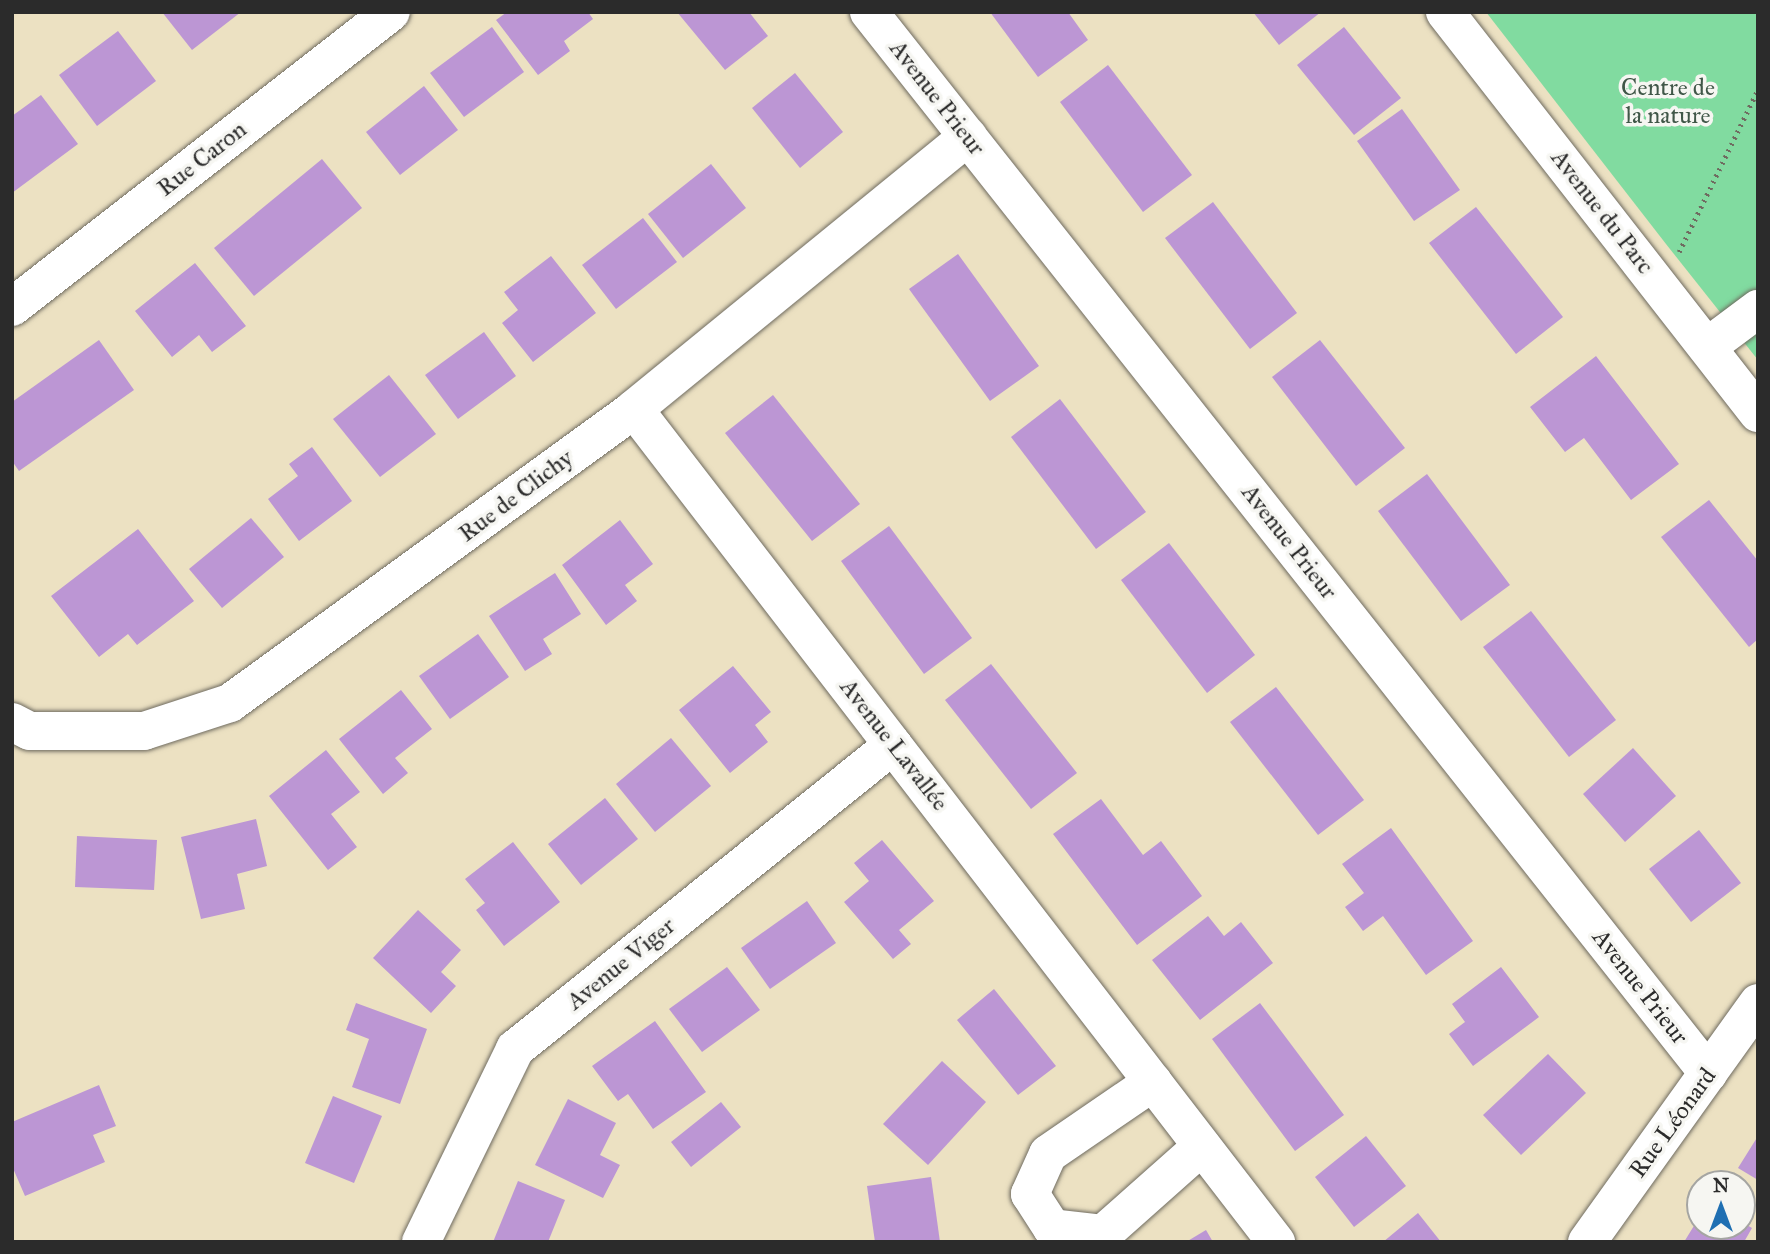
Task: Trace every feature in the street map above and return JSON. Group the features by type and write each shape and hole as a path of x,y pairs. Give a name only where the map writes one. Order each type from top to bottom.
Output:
{"street":[{"name":"Rue Caron","path":"12,307 391,12"},
{"name":"Avenue Prieur","path":"869,12 1708,1073"},
{"name":"Avenue du Parc","path":"1445,12 1758,413"},
{"name":"Rue de Clichy","path":"12,723 30,731 144,731 230,703 634,409 968,137"},
{"path":"1707,347 1758,309"},
{"name":"Avenue Lavallée","path":"634,409 1276,1242"},
{"name":"Avenue Viger","path":"421,1242 515,1049 893,745"},
{"name":"Rue Léonard","path":"1587,1242 1758,1003"},
{"path":"1153,1082 1048,1154 1030,1194 1052,1228 1103,1234 1202,1146"}],"path":[{"path":"1661,288 1758,89"}],"green space":[{"name":"Centre de la nature","path":"1486,12 1758,12 1758,360 1666,244"}],"building":[{"path":"162,12 241,12 192,50"},
{"path":"507,12 588,12 593,19 564,41 570,51 538,75 496,20"},
{"path":"677,12 749,12 768,36 725,70"},
{"path":"990,12 1068,12 1088,40 1038,77"},
{"path":"1253,12 1321,12 1279,45"},
{"path":"492,27 524,72 464,117 430,73"},
{"path":"1344,27 1401,98 1354,135 1297,65"},
{"path":"118,31 156,81 97,126 59,75"},
{"path":"1108,65 1192,175 1143,212 1060,102"},
{"path":"795,73 843,132 800,168 752,108"},
{"path":"424,86 458,130 400,175 366,132"},
{"path":"41,95 78,144 12,193 12,116"},
{"path":"1402,109 1460,190 1414,221 1357,141"},
{"path":"322,159 362,208 254,296 214,248"},
{"path":"711,164 746,208 683,258 648,214"},
{"path":"1213,202 1297,313 1250,349 1165,238"},
{"path":"1476,207 1563,317 1516,354 1429,243"},
{"path":"643,218 677,262 616,309 582,265"},
{"path":"958,254 1039,366 990,401 909,289"},
{"path":"551,256 596,313 533,362 502,323 518,310 504,292"},
{"path":"195,263 246,326 212,352 199,335 172,357 135,311"},
{"path":"484,332 516,376 458,419 425,375"},
{"path":"99,340 134,390 19,471 12,461 12,402"},
{"path":"1320,340 1405,448 1356,486 1272,377"},
{"path":"1596,356 1679,464 1631,500 1584,438 1565,452 1530,407"},
{"path":"389,375 436,434 380,477 333,419"},
{"path":"773,395 860,504 812,541 725,433"},
{"path":"1060,399 1146,512 1096,549 1011,437"},
{"path":"312,447 352,501 299,541 268,499 298,476 289,464"},
{"path":"1427,474 1510,585 1461,621 1378,511"},
{"path":"1709,500 1758,561 1758,639 1749,647 1661,537"},
{"path":"251,518 284,557 222,608 189,569"},
{"path":"620,520 653,564 625,585 637,601 606,625 562,565"},
{"path":"889,526 972,638 924,674 841,561"},
{"path":"138,529 194,601 137,645 128,634 99,657 51,596"},
{"path":"1169,543 1255,655 1207,693 1121,580"},
{"path":"555,573 581,614 543,639 552,654 525,671 489,616"},
{"path":"1531,611 1616,720 1569,757 1483,647"},
{"path":"478,634 509,677 450,719 419,676"},
{"path":"991,664 1077,773 1031,809 945,700"},
{"path":"733,666 771,712 755,725 768,742 730,773 679,710"},
{"path":"1276,687 1364,800 1318,835 1230,722"},
{"path":"401,690 432,729 395,758 408,773 383,794 339,739"},
{"path":"671,738 711,786 655,832 616,784"},
{"path":"1633,748 1676,796 1625,842 1583,794"},
{"path":"326,750 360,792 331,814 357,847 328,870 269,796"},
{"path":"605,798 638,839 581,885 548,844"},
{"path":"1101,799 1143,855 1161,841 1202,896 1137,945 1053,834"},
{"path":"256,819 267,866 237,874 245,909 201,919 181,837"},
{"path":"1391,828 1473,941 1426,975 1383,916 1363,931 1345,907 1364,893 1342,864"},
{"path":"1699,830 1741,883 1691,922 1649,869"},
{"path":"77,836 157,840 154,890 75,887"},
{"path":"882,840 934,901 899,930 911,944 893,959 844,902 869,881 854,863"},
{"path":"513,842 560,902 504,946 476,910 485,903 465,879"},
{"path":"807,901 836,943 770,989 741,948"},
{"path":"418,910 461,950 441,972 456,986 431,1013 373,958"},
{"path":"1208,916 1224,936 1241,922 1273,963 1200,1020 1152,960"},
{"path":"727,967 760,1010 702,1052 669,1009"},
{"path":"1501,967 1539,1017 1473,1066 1449,1034 1465,1022 1452,1004"},
{"path":"994,989 1056,1066 1018,1095 957,1020"},
{"path":"356,1003 427,1029 400,1104 352,1087 369,1039 346,1030"},
{"path":"1260,1003 1344,1115 1295,1151 1212,1039"},
{"path":"655,1021 706,1092 653,1129 628,1094 618,1101 592,1066"},
{"path":"1548,1054 1586,1093 1521,1155 1483,1115"},
{"path":"942,1061 986,1102 928,1165 883,1124"},
{"path":"99,1085 116,1126 93,1135 105,1162 25,1196 12,1166 12,1122"},
{"path":"333,1096 382,1116 354,1183 305,1163"},
{"path":"568,1099 616,1123 600,1155 620,1165 603,1198 535,1165"},
{"path":"721,1102 741,1127 691,1167 671,1142"},
{"path":"1366,1136 1406,1186 1354,1227 1315,1177"},
{"path":"1758,1136 1758,1180 1756,1170 1738,1168"},
{"path":"931,1177 940,1242 875,1242 867,1186"},
{"path":"518,1181 565,1200 548,1242 493,1242"},
{"path":"1418,1213 1441,1242 1383,1242"},
{"path":"1206,1230 1213,1242 1186,1242"},
{"path":"1686,1239 1745,1240 1744,1242 1684,1242"}]}
